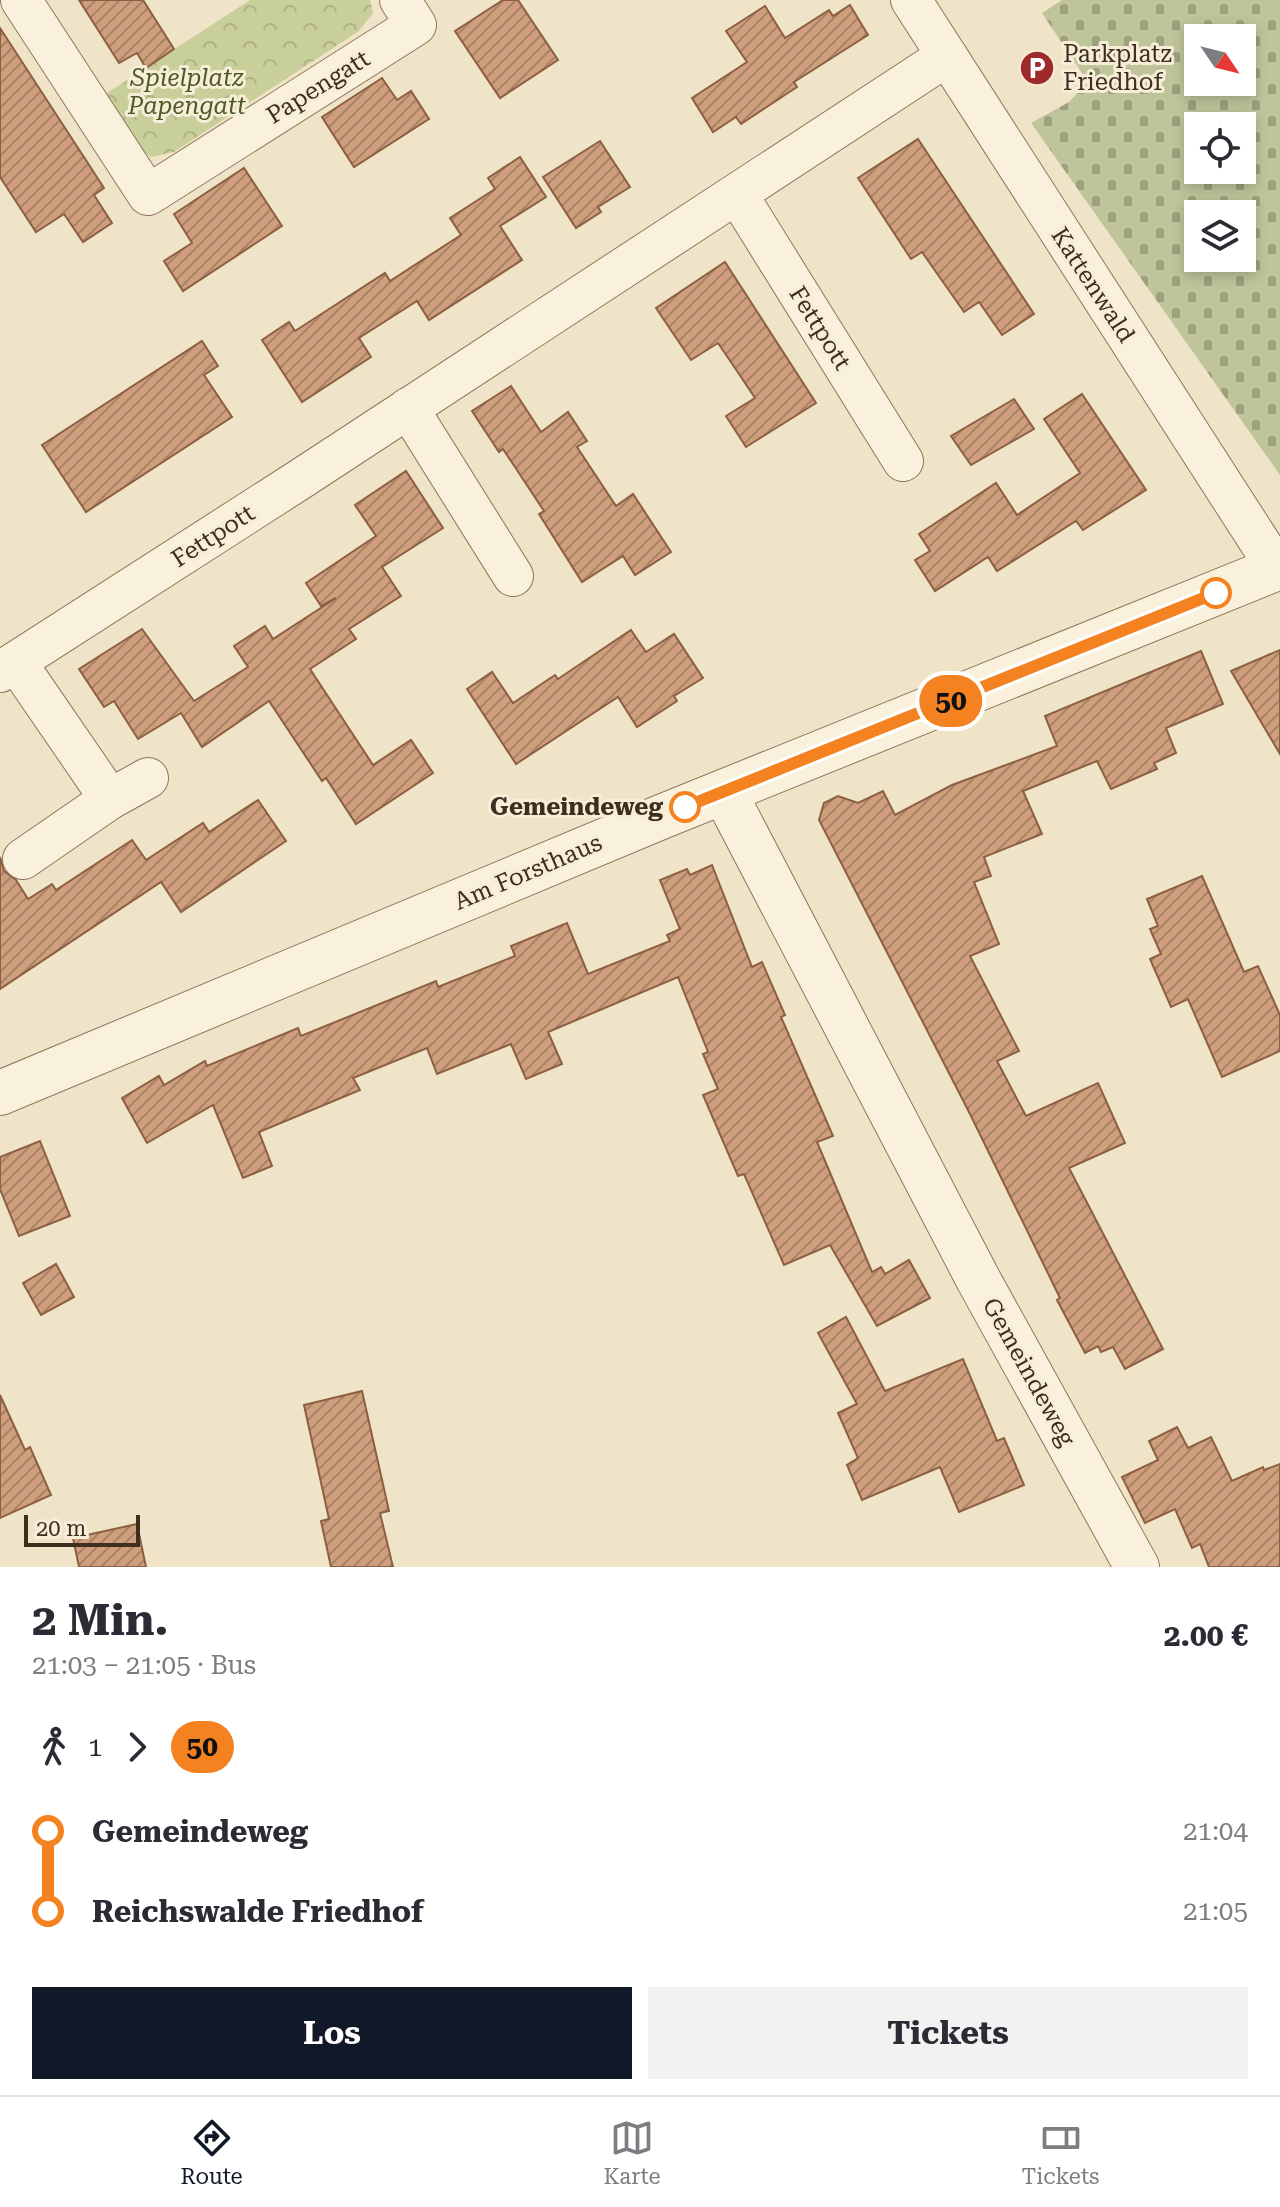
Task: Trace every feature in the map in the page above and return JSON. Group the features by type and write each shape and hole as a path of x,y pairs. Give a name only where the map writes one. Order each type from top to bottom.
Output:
{"street":[{"name":"Papengatt","path":"21,0 148,195 416,25 400,0"},
{"name":"Kattenwald","path":"911,0 1278,568"},
{"name":"Fettpott","path":"110,799 8,667 947,56"},
{"name":"Fettpott","path":"737,194 903,461"},
{"path":"408,408 513,576"},
{"name":"Am Forsthaus","path":"0,1093 724,792 1278,568"},
{"path":"23,859 110,799 148,778"},
{"name":"Gemeindeweg","path":"724,792 978,1279 1137,1567"}],"green space":[{"name":"Spielplatz Papengatt","path":"250,0 370,0 373,13 359,31 174,152 151,157 135,145 104,95"},
{"path":"1062,0 1280,0 1280,475 1031,123 1069,102 1088,82 1042,13"}],"building":[{"path":"79,0 143,0 174,49 146,68 137,53 119,63"},
{"path":"503,0 518,0 558,60 500,98 455,31"},
{"path":"850,5 868,35 794,82 797,87 741,124 736,117 713,132 692,98 747,62 726,31 765,6 785,38 829,10 833,16"},
{"path":"0,28 104,188 94,195 112,223 83,242 64,214 36,232 0,177"},
{"path":"382,78 397,100 411,91 429,119 354,167 322,117"},
{"path":"918,139 1034,314 1002,335 979,302 964,312 922,252 911,259 858,178"},
{"path":"600,141 630,187 598,207 601,212 576,228 543,177"},
{"path":"520,157 546,197 500,226 522,260 429,320 417,301 359,338 371,357 302,402 262,340 289,322 295,331 385,273 390,281 461,235 450,218 495,189 488,178"},
{"path":"244,168 282,226 183,291 164,261 192,243 174,214"},
{"path":"725,262 816,403 746,447 726,416 755,398 718,343 691,360 656,308"},
{"path":"202,341 218,366 204,375 232,417 86,512 42,445"},
{"path":"511,386 541,432 568,412 587,441 577,447 616,506 633,494 671,552 635,575 623,556 582,582 539,514 544,511 503,449 499,452 472,411"},
{"path":"1082,394 1146,490 1083,530 1076,521 997,571 988,557 935,591 915,560 930,551 919,534 996,483 1017,515 1080,473 1044,419"},
{"path":"1014,399 1034,429 971,465 951,436"},
{"path":"406,471 443,528 382,567 401,596 349,629 356,639 310,669 373,765 411,740 433,773 356,824 326,778 322,781 269,701 202,747 181,713 138,739 114,701 104,707 79,669 142,629 194,701 248,667 234,646 265,626 273,639 336,598 321,606 306,583 376,536 355,505"},
{"path":"631,630 646,652 674,634 703,678 674,696 677,701 637,727 618,697 516,764 467,689 492,672 513,703 555,675 558,679"},
{"path":"1280,650 1280,754 1231,671"},
{"path":"1201,651 1223,704 1166,728 1176,753 1154,763 1157,769 1111,789 1097,761 1023,791 1042,834 984,857 991,876 974,882 999,944 970,956 1019,1051 997,1061 1026,1116 1098,1083 1125,1143 1069,1168 1163,1349 1125,1369 1113,1347 1101,1352 1098,1346 1085,1353 969,1112 819,820 824,803 838,796 858,803 883,791 895,815 952,785 1057,746 1045,716"},
{"path":"258,800 286,841 181,912 161,882 0,989 0,857 4,871 16,880 28,899 52,884 56,890 132,840 146,860 203,823 209,832"},
{"path":"712,865 752,967 762,962 785,1015 781,1017 833,1136 817,1142 872,1272 881,1267 885,1274 909,1260 930,1298 877,1326 830,1245 784,1265 744,1174 738,1176 703,1095 718,1089 703,1054 708,1052 678,977 548,1032 562,1064 526,1079 511,1044 437,1074 427,1048 353,1078 360,1090 259,1132 272,1166 243,1178 213,1105 147,1143 122,1098 159,1076 164,1085 205,1061 207,1066 298,1028 301,1036 436,981 438,987 515,956 511,946 567,923 588,974 670,941 667,935 680,929 660,880 687,869 690,875"},
{"path":"1202,876 1244,972 1258,966 1280,1015 1280,1051 1222,1077 1188,999 1171,1007 1150,959 1161,954 1150,929 1158,926 1147,899"},
{"path":"40,1141 70,1216 19,1236 0,1189 0,1157"},
{"path":"56,1264 74,1297 41,1315 23,1283"},
{"path":"846,1317 885,1391 963,1359 997,1441 1004,1438 1024,1485 959,1512 940,1467 862,1500 847,1465 858,1458 838,1413 857,1404 818,1333"},
{"path":"362,1391 389,1511 380,1513 393,1567 331,1567 321,1521 329,1519 304,1405"},
{"path":"0,1395 25,1450 30,1447 51,1495 0,1518"},
{"path":"1177,1427 1188,1448 1211,1437 1232,1481 1263,1467 1264,1470 1280,1464 1280,1567 1209,1567 1200,1544 1192,1548 1175,1509 1145,1523 1122,1477 1158,1460 1149,1441"},
{"path":"137,1524 146,1567 79,1567 73,1538"}],"bus line":[{"name":"50","path":"685,807 1216,593"}],"place":[{"name":"Parkplatz Friedhof","path":"1037,68"},
{"name":"Gemeindeweg","path":"685,807"}]}
